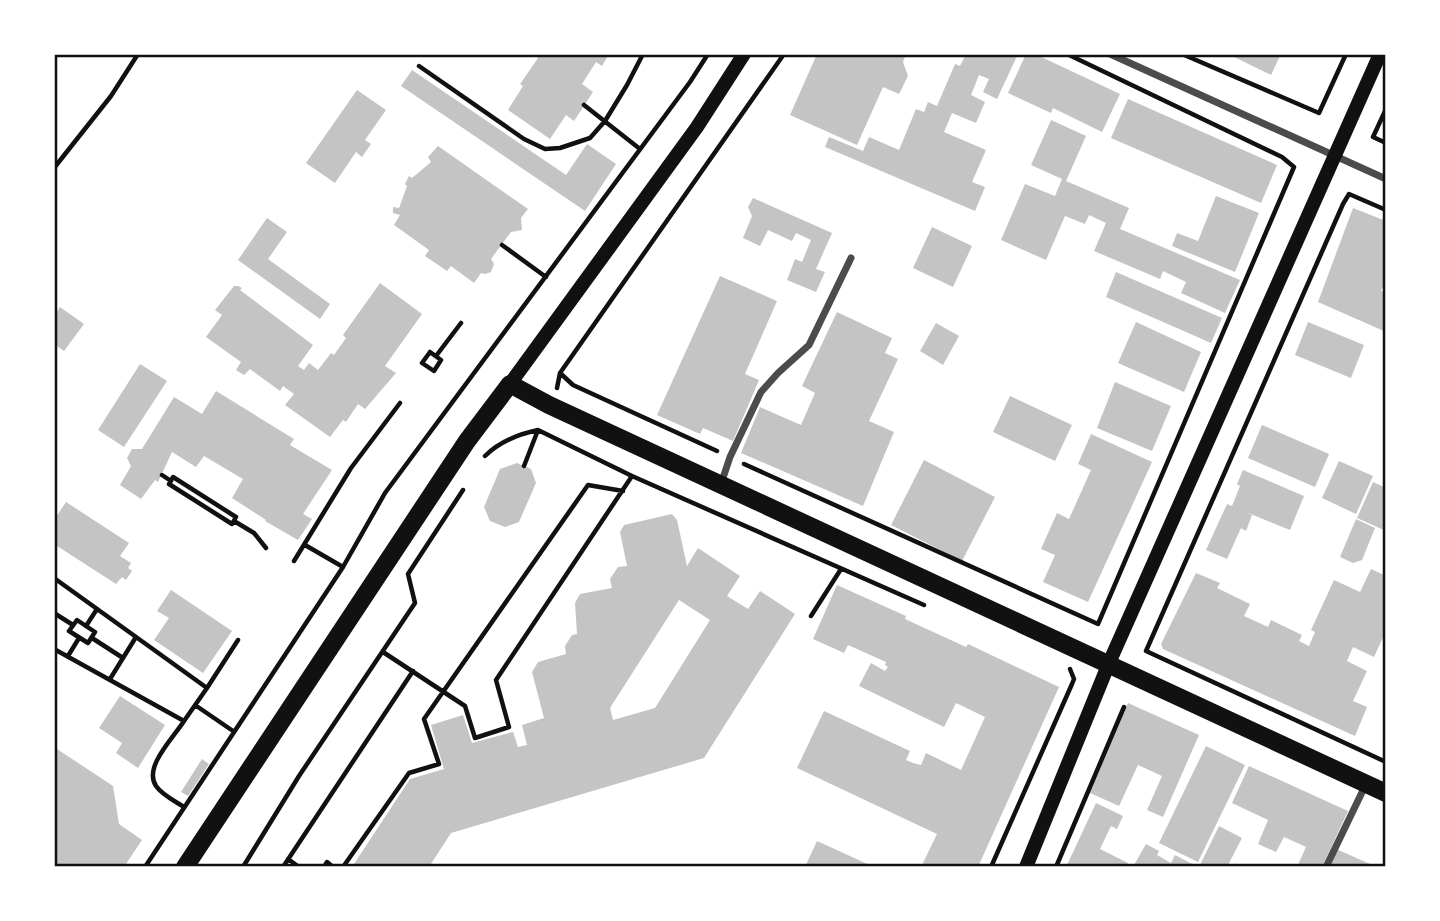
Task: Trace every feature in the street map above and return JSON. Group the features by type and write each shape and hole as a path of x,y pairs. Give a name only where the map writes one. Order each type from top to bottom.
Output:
{"main road":[{"path":"185,867 467,441 697,127 744,54"},
{"path":"1026,867 1110,663 1380,54"},
{"path":"510,384 549,405 1386,793"}],"street":[{"path":"1110,54 1386,179"},
{"path":"721,484 730,457 761,392 809,345 851,258"},
{"path":"1326,867 1366,783"}],"path":[{"path":"54,168 111,96 138,54"},
{"path":"419,66 524,139 545,149 560,148 590,138 605,121 643,54"},
{"path":"145,867 343,567 385,493 708,54"},
{"path":"557,388 560,373 784,54"},
{"path":"560,373 573,385 1098,624 1294,167 1282,157 1067,54"},
{"path":"1182,54 1319,113 1346,54"},
{"path":"584,105 640,149"},
{"path":"1386,109 1373,138 1386,144"},
{"path":"1386,210 1349,194 1343,204 1146,651 1386,762"},
{"path":"502,245 546,276"},
{"path":"436,356 461,323"},
{"path":"430,352 436,356 441,360 434,371 422,363 430,352"},
{"path":"295,561 351,468 400,403"},
{"path":"480,464 486,454 502,443 522,433 538,430 632,476 929,607"},
{"path":"524,466 538,430"},
{"path":"162,475 171,481 173,477 236,517 234,521 254,533 266,548"},
{"path":"383,652 465,706 475,738 509,727 496,680 632,476"},
{"path":"344,867 409,773 439,764 424,719 588,485 623,491"},
{"path":"243,867 299,776 415,603 408,574 466,486"},
{"path":"304,545 343,567"},
{"path":"811,616 841,569"},
{"path":"54,578 207,688"},
{"path":"86,626 97,609"},
{"path":"54,613 73,625"},
{"path":"77,620 86,626 95,632 88,643 69,631 77,620"},
{"path":"110,679 136,637"},
{"path":"68,656 79,638"},
{"path":"92,638 123,658"},
{"path":"184,807 158,789 153,772 155,763 238,640"},
{"path":"54,649 184,722"},
{"path":"991,867 1072,684 1073,673 1069,667"},
{"path":"283,867 413,671"},
{"path":"195,705 233,731"},
{"path":"1056,867 1124,706"},
{"path":"288,859 299,867"},
{"path":"324,867 327,862 333,867"}],"building":[{"path":"533,54 609,54 602,66 596,62 582,84 593,92 574,121 566,115 550,139 508,110 523,86 520,84 538,58"},
{"path":"817,54 906,54 903,62 908,76 899,94 883,87 857,145 790,115"},
{"path":"966,54 1018,54 997,99 983,92 989,79 979,75 971,95 985,102 976,123 952,113 944,132 986,150 972,182 985,187 975,211 825,147 829,137 863,151 869,137 899,150 916,109 924,112 928,102 937,106 955,64 960,66"},
{"path":"1026,54 1035,54 1120,94 1102,132 1053,108 1051,113 1008,93"},
{"path":"1228,54 1281,54 1271,75"},
{"path":"412,70 566,175 587,144 616,164 585,211 401,86"},
{"path":"357,90 386,110 365,140 371,144 362,157 356,152 335,183 306,163"},
{"path":"1128,99 1277,165 1261,203 1111,138"},
{"path":"1051,120 1086,136 1066,181 1129,208 1120,229 1240,280 1225,313 1181,293 1186,282 1163,271 1160,279 1094,251 1106,223 1089,215 1085,224 1065,216 1046,260 1001,240 1025,184 1055,196 1062,179 1031,165"},
{"path":"438,146 528,209 521,218 522,230 511,232 491,259 494,264 491,272 481,273 474,283 451,266 447,271 425,256 429,250 394,225 400,215 393,213 393,207 399,208 409,176 412,178 431,162 428,157"},
{"path":"1216,196 1259,213 1235,272 1172,246 1177,233 1198,241"},
{"path":"753,198 832,233 816,269 825,272 816,292 787,280 795,259 802,262 811,240 796,233 792,241 768,230 760,246 743,238 752,216 748,207"},
{"path":"1353,208 1386,221 1386,280 1381,291 1386,292 1386,332 1318,302"},
{"path":"267,218 287,232 268,259 330,304 320,319 238,260"},
{"path":"932,227 972,246 953,287 913,268"},
{"path":"1116,272 1222,318 1211,343 1106,297"},
{"path":"720,276 777,301 745,374 759,380 733,441 703,428 700,434 657,415"},
{"path":"380,283 422,314 385,366 396,373 365,409 358,404 346,422 343,420 330,437 285,405 294,394 283,386 280,391 250,369 244,375 236,370 241,362 206,337 222,315 215,310 234,286 238,286 313,345 298,366 304,370 309,363 318,370 331,353 334,355 346,338 343,335"},
{"path":"60,307 84,324 64,351 54,344 54,316"},
{"path":"837,312 892,338 885,353 898,359 869,421 894,432 863,506 741,453 760,407 801,425 815,393 802,386"},
{"path":"1136,322 1201,352 1184,392 1118,363"},
{"path":"1308,322 1364,345 1351,378 1295,355"},
{"path":"936,323 959,336 943,365 920,351"},
{"path":"140,364 167,381 124,447 98,430"},
{"path":"1115,382 1171,406 1152,451 1097,428"},
{"path":"216,391 294,439 290,445 332,470 303,514 312,519 298,540 232,498 243,479 204,456 196,467 172,452 158,482 155,480 141,499 120,485 131,466 127,458 132,449 142,449 174,397 202,414"},
{"path":"1010,396 1072,425 1055,461 993,432"},
{"path":"1262,425 1329,454 1315,487 1248,458"},
{"path":"1091,434 1152,462 1088,602 1043,582 1055,555 1041,549 1057,513 1069,519 1091,470 1078,464"},
{"path":"924,460 995,497 962,561 891,525"},
{"path":"1339,461 1373,476 1356,514 1322,498"},
{"path":"517,463 531,469 536,483 519,522 505,527 490,521 484,507 500,469"},
{"path":"1243,470 1304,496 1290,530 1243,511 1252,515 1246,531 1241,528 1227,559 1206,550 1227,504 1232,506"},
{"path":"1373,482 1386,488 1386,531 1357,518"},
{"path":"66,502 129,543 120,556 131,563 128,568 132,571 126,580 122,577 116,584 54,544 54,520"},
{"path":"672,514 677,520 687,566 698,548 740,576 727,596 748,609 760,591 795,614 704,758 451,833 429,867 352,867 410,779 444,769 431,725 463,715 472,743 513,732 518,747 527,745 522,725 544,718 532,672 538,662 566,654 565,646 572,635 577,634 575,603 580,594 612,588 610,579 618,567 627,566 620,532 624,525","holes":["679,600 710,620 655,708 613,720 610,708"]},
{"path":"1356,519 1375,528 1362,560 1353,563 1340,557"},
{"path":"1371,569 1386,576 1386,631 1374,657 1353,647 1347,661 1367,671 1353,701 1367,707 1355,736 1163,649 1161,644 1196,573 1220,583 1217,588 1250,604 1244,616 1268,627 1271,620 1302,635 1299,641 1309,646 1315,632 1311,630 1334,580 1360,592"},
{"path":"837,585 906,616 905,619 966,647 968,644 1059,687 978,867 921,867 937,834 797,768 824,711 910,751 906,760 921,765 926,753 961,770 985,717 956,703 944,727 859,686 871,663 885,671 888,667 886,662 848,645 844,653 813,639"},
{"path":"171,590 232,631 203,673 154,640 169,618 157,611"},
{"path":"120,696 165,725 138,768 116,753 122,743 99,728"},
{"path":"1128,703 1199,735 1163,817 1147,810 1162,776 1138,765 1119,806 1090,793"},
{"path":"1206,746 1245,765 1198,862 1159,843"},
{"path":"54,747 113,786 119,824 142,840 124,867 54,867"},
{"path":"202,759 209,764 188,796 181,792"},
{"path":"1249,766 1348,811 1322,867 1297,867 1306,847 1284,837 1276,852 1258,844 1268,820 1232,803"},
{"path":"1096,803 1123,816 1117,829 1111,826 1100,849 1128,863 1126,867 1067,865"},
{"path":"1219,826 1242,838 1227,867 1199,867"},
{"path":"817,841 874,867 805,867"},
{"path":"1146,844 1159,851 1157,855 1171,863 1175,855 1198,867 1138,867 1134,865"},
{"path":"1336,849 1377,867 1328,867"}]}
